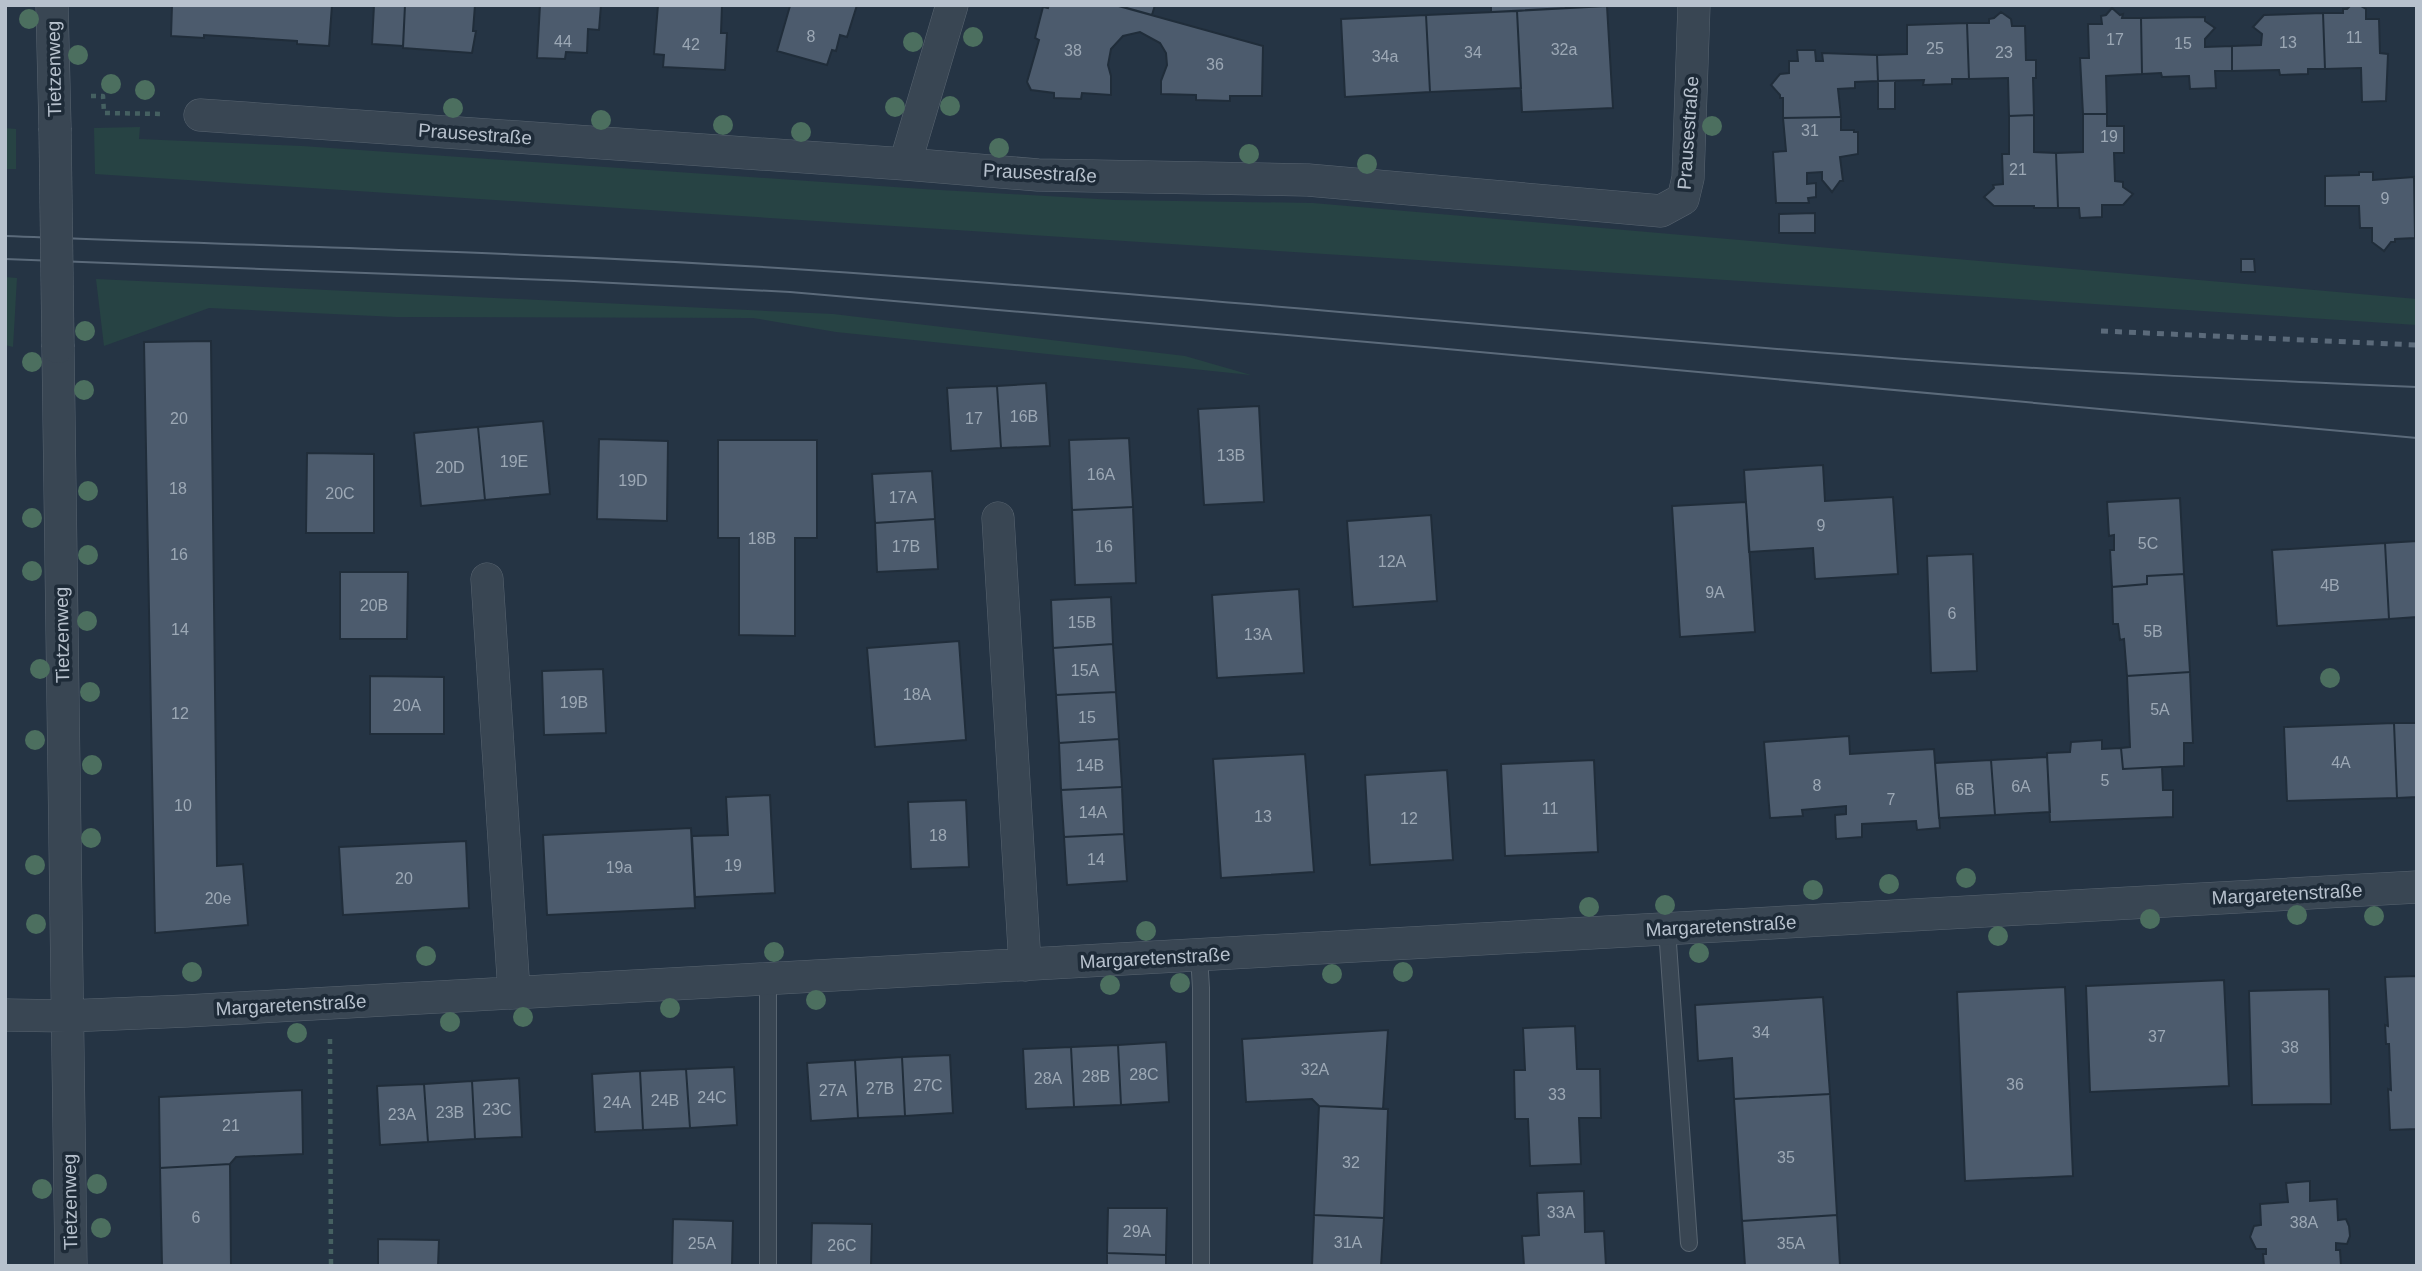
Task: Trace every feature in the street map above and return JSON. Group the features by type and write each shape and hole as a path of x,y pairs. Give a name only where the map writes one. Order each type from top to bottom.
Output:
{"street":[{"name":"Tietzenweg","path":"52,5 71,1266"},
{"path":"905,164 952,5"},
{"name":"Prausestraße","path":"200,115 1038,175 1308,180 1661,211 1684,200 1688,178 1694,5"},
{"path":"998,518 1025,965"},
{"path":"487,579 514,992"},
{"name":"Margaretenstraße","path":"5,1015 67,1016 330,1003 2417,887"}],"lane":[{"path":"1667,929 1689,1243"},
{"path":"1199,956 1202,1266"},
{"path":"768,978 768,1266"}],"path":[{"path":"87,97 103,96 104,113 133,113"},
{"path":"330,1003 331,1266"}],"green space":[{"path":"140,127 139,139 302,146 1115,200 1313,203 2417,299 2417,325 95,174 94,128"},
{"path":"5,128 16,129 16,169 5,169"},
{"path":"5,277 17,278 13,347 5,345"},
{"path":"96,279 833,314 1185,356 1251,375 836,332 753,318 396,317 209,308 104,346"}],"building":[{"path":"172,5 332,5 329,46 297,44 297,41 204,35 204,38 171,36"},
{"path":"374,5 405,5 403,46 372,44"},
{"path":"405,5 475,5 473,31 476,31 472,53 403,48"},
{"path":"540,5 601,5 599,30 588,29 587,53 566,52 565,59 537,58"},
{"path":"658,5 722,5 721,33 727,33 725,70 663,67 664,55 654,54"},
{"path":"787,5 857,5 847,37 840,35 836,51 832,50 827,65 777,51 790,6"},
{"path":"1049,5 1115,5 1263,46 1262,96 1230,96 1230,101 1196,100 1196,95 1161,94 1161,81 1167,65 1166,53 1160,43 1140,32 1123,36 1111,49 1108,65 1111,95 1082,93 1081,99 1054,98 1054,93 1031,90 1027,82 1039,40 1035,38 1043,7 1048,8"},
{"path":"1116,5 1155,5 1152,15"},
{"path":"1491,5 1565,5 1566,8 1491,12"},
{"path":"2351,5 2366,9 2366,19 2379,19 2380,53 2388,54 2386,101 2362,102 2361,68 2325,69 2323,13 2343,13 2343,9"},
{"path":"1607,6 1613,108 1522,112 1517,11"},
{"path":"2112,8 2120,15 2123,14 2122,18 2141,18 2142,74 2106,76 2107,114 2083,114 2080,58 2089,58 2088,24 2102,24 2101,16 2106,15"},
{"path":"1517,11 1521,88 1430,92 1426,15"},
{"path":"2001,12 2011,19 2012,26 2025,26 2026,60 2036,60 2036,78 2033,78 2034,115 2009,116 2008,78 1969,79 1967,23 1989,23 1989,19"},
{"path":"2323,13 2325,69 2308,69 2308,74 2280,75 2279,70 2232,71 2232,46 2261,45 2262,34 2253,27 2264,15"},
{"path":"1426,15 1430,92 1345,97 1341,19"},
{"path":"2205,17 2205,21 2215,28 2205,39 2205,47 2232,46 2232,71 2215,71 2216,88 2190,89 2189,76 2162,77 2161,73 2142,74 2141,18"},
{"path":"1967,23 1969,79 1952,79 1952,84 1923,85 1924,80 1878,81 1877,55 1907,54 1907,25"},
{"path":"1797,50 1815,50 1816,61 1823,61 1822,53 1877,55 1878,81 1855,82 1855,88 1838,89 1841,117 1783,118 1783,98 1780,98 1771,85 1780,74 1789,73 1789,61 1798,61"},
{"path":"1878,81 1895,81 1895,109 1878,109"},
{"path":"2083,114 2107,114 2107,126 2124,126 2124,153 2114,153 2115,181 2123,182 2123,187 2133,194 2123,205 2102,205 2102,217 2080,218 2079,208 2058,208 2056,153 2083,152"},
{"path":"2034,115 2034,152 2056,153 2058,208 1994,206 1984,197 1994,188 1993,185 2003,184 2002,154 2009,154 2009,116"},
{"path":"1841,117 1841,130 1858,132 1858,154 1840,157 1843,181 1840,181 1832,192 1822,180 1822,172 1807,173 1807,184 1816,183 1816,197 1808,198 1809,203 1776,203 1773,152 1786,151 1783,118"},
{"path":"2359,172 2373,172 2373,180 2414,177 2415,238 2395,239 2384,251 2372,242 2372,228 2360,228 2359,206 2325,206 2325,176 2359,175"},
{"path":"2417,176 2417,238 2415,238 2414,177"},
{"path":"1815,213 1815,233 1779,233 1779,214"},
{"path":"2241,259 2254,259 2255,272 2241,272"},
{"path":"211,341 217,866 243,864 248,925 155,933 144,342"},
{"path":"1046,383 1050,446 1001,448 997,386"},
{"path":"997,386 1001,448 951,451 947,388"},
{"path":"1259,406 1264,502 1204,505 1198,409"},
{"path":"543,421 550,494 485,500 478,427"},
{"path":"478,427 485,500 421,506 414,433"},
{"path":"1129,438 1133,507 1072,510 1069,440"},
{"path":"599,439 668,441 667,521 597,519"},
{"path":"718,440 817,440 817,538 795,538 795,636 739,635 739,538 718,538"},
{"path":"307,453 374,454 374,533 306,533"},
{"path":"1823,465 1825,501 1893,497 1898,574 1815,579 1813,548 1749,552 1744,470"},
{"path":"932,471 935,519 875,523 872,474"},
{"path":"2180,498 2184,574 2147,576 2147,584 2112,587 2110,550 2114,550 2114,535 2109,536 2107,502"},
{"path":"1746,502 1755,632 1680,637 1672,506"},
{"path":"1133,507 1136,583 1075,585 1072,510"},
{"path":"1431,515 1437,601 1353,607 1347,521"},
{"path":"935,519 938,569 877,572 875,523"},
{"path":"2417,541 2417,617 2389,619 2385,543"},
{"path":"2385,543 2389,619 2277,626 2272,550"},
{"path":"1973,554 1977,671 1931,673 1927,556"},
{"path":"340,572 408,572 407,639 340,639"},
{"path":"2184,574 2190,672 2127,676 2124,639 2120,640 2118,624 2113,624 2112,587 2147,584 2147,576"},
{"path":"1299,589 1304,673 1217,678 1212,595"},
{"path":"1111,597 1113,644 1053,648 1051,600"},
{"path":"959,641 966,740 875,747 867,648"},
{"path":"1113,644 1116,692 1056,695 1053,648"},
{"path":"603,669 606,733 544,735 542,671"},
{"path":"2190,672 2193,743 2184,743 2184,766 2123,769 2121,748 2130,747 2127,676"},
{"path":"370,676 444,677 444,734 370,734"},
{"path":"1116,692 1119,739 1059,743 1056,695"},
{"path":"2394,723 2397,798 2287,801 2284,727"},
{"path":"2394,723 2417,723 2417,797 2397,798"},
{"path":"1849,736 1850,754 1934,749 1940,828 1917,830 1916,821 1862,824 1862,837 1836,839 1835,815 1846,814 1846,806 1802,810 1803,816 1770,818 1764,742"},
{"path":"1119,739 1122,787 1061,790 1059,743"},
{"path":"2102,740 2102,749 2121,748 2123,769 2162,767 2163,790 2173,790 2173,817 2050,822 2047,753 2070,752 2071,742"},
{"path":"1305,754 1314,872 1221,878 1213,759"},
{"path":"2047,757 2050,812 1995,815 1991,760"},
{"path":"1594,760 1598,852 1505,856 1501,764"},
{"path":"1991,760 1995,815 1939,818 1935,763"},
{"path":"1447,770 1453,860 1370,865 1365,775"},
{"path":"1122,787 1124,834 1064,837 1061,790"},
{"path":"770,795 775,893 695,897 692,836 728,835 726,797"},
{"path":"966,800 969,867 911,869 908,802"},
{"path":"691,828 695,908 547,915 543,835"},
{"path":"1124,834 1127,881 1067,885 1064,837"},
{"path":"466,841 469,908 343,915 339,847"},
{"path":"2417,976 2417,1129 2390,1130 2388,1089 2391,1090 2389,1044 2386,1044 2385,1025 2388,1026 2385,977"},
{"path":"2224,980 2229,1086 2090,1092 2086,986"},
{"path":"2065,987 2073,1176 1965,1181 1957,992"},
{"path":"2329,989 2331,1104 2252,1105 2249,991"},
{"path":"1823,997 1830,1094 1734,1099 1732,1058 1698,1061 1695,1005"},
{"path":"1575,1026 1577,1069 1600,1069 1601,1118 1579,1118 1581,1164 1530,1166 1528,1119 1515,1119 1514,1070 1525,1070 1523,1028"},
{"path":"1388,1030 1383,1109 1319,1106 1312,1099 1246,1102 1242,1039"},
{"path":"1166,1042 1169,1102 1121,1105 1118,1045"},
{"path":"1118,1045 1121,1105 1074,1107 1071,1047"},
{"path":"1071,1047 1074,1107 1026,1109 1023,1049"},
{"path":"950,1055 953,1113 905,1116 902,1057"},
{"path":"902,1057 905,1116 858,1118 855,1060"},
{"path":"855,1060 858,1118 811,1121 807,1063"},
{"path":"734,1067 737,1125 690,1128 686,1069"},
{"path":"686,1069 690,1128 643,1130 640,1071"},
{"path":"640,1071 643,1130 595,1132 592,1074"},
{"path":"519,1078 522,1137 475,1139 472,1081"},
{"path":"472,1081 475,1139 428,1142 424,1084"},
{"path":"424,1084 428,1142 380,1145 377,1086"},
{"path":"302,1090 303,1154 236,1157 230,1164 160,1168 159,1097"},
{"path":"1830,1094 1837,1215 1742,1221 1734,1099"},
{"path":"1319,1106 1388,1109 1384,1218 1314,1215"},
{"path":"230,1164 231,1266 162,1266 160,1168"},
{"path":"2310,1181 2310,1201 2337,1199 2338,1220 2346,1219 2349,1226 2347,1244 2336,1243 2336,1250 2340,1250 2341,1266 2264,1266 2263,1254 2266,1254 2266,1249 2256,1249 2250,1237 2254,1226 2261,1225 2260,1204 2288,1202 2286,1183"},
{"path":"1584,1191 1585,1232 1604,1231 1606,1266 1524,1266 1522,1236 1539,1235 1537,1193"},
{"path":"1108,1208 1167,1208 1166,1255 1107,1253"},
{"path":"1314,1215 1384,1218 1381,1266 1312,1266"},
{"path":"1837,1215 1840,1266 1745,1266 1742,1221"},
{"path":"673,1219 733,1221 732,1266 672,1266"},
{"path":"812,1223 872,1224 871,1266 811,1266"},
{"path":"378,1239 439,1240 438,1266 378,1266"},
{"path":"1107,1253 1166,1255 1166,1266 1107,1266"}],"tram line":[{"path":"5,236 498,254 794,269 1932,361 2113,373 2417,387"},
{"path":"5,259 790,292 2417,438"}],"railway":[{"path":"2101,331 2417,345"}]}
